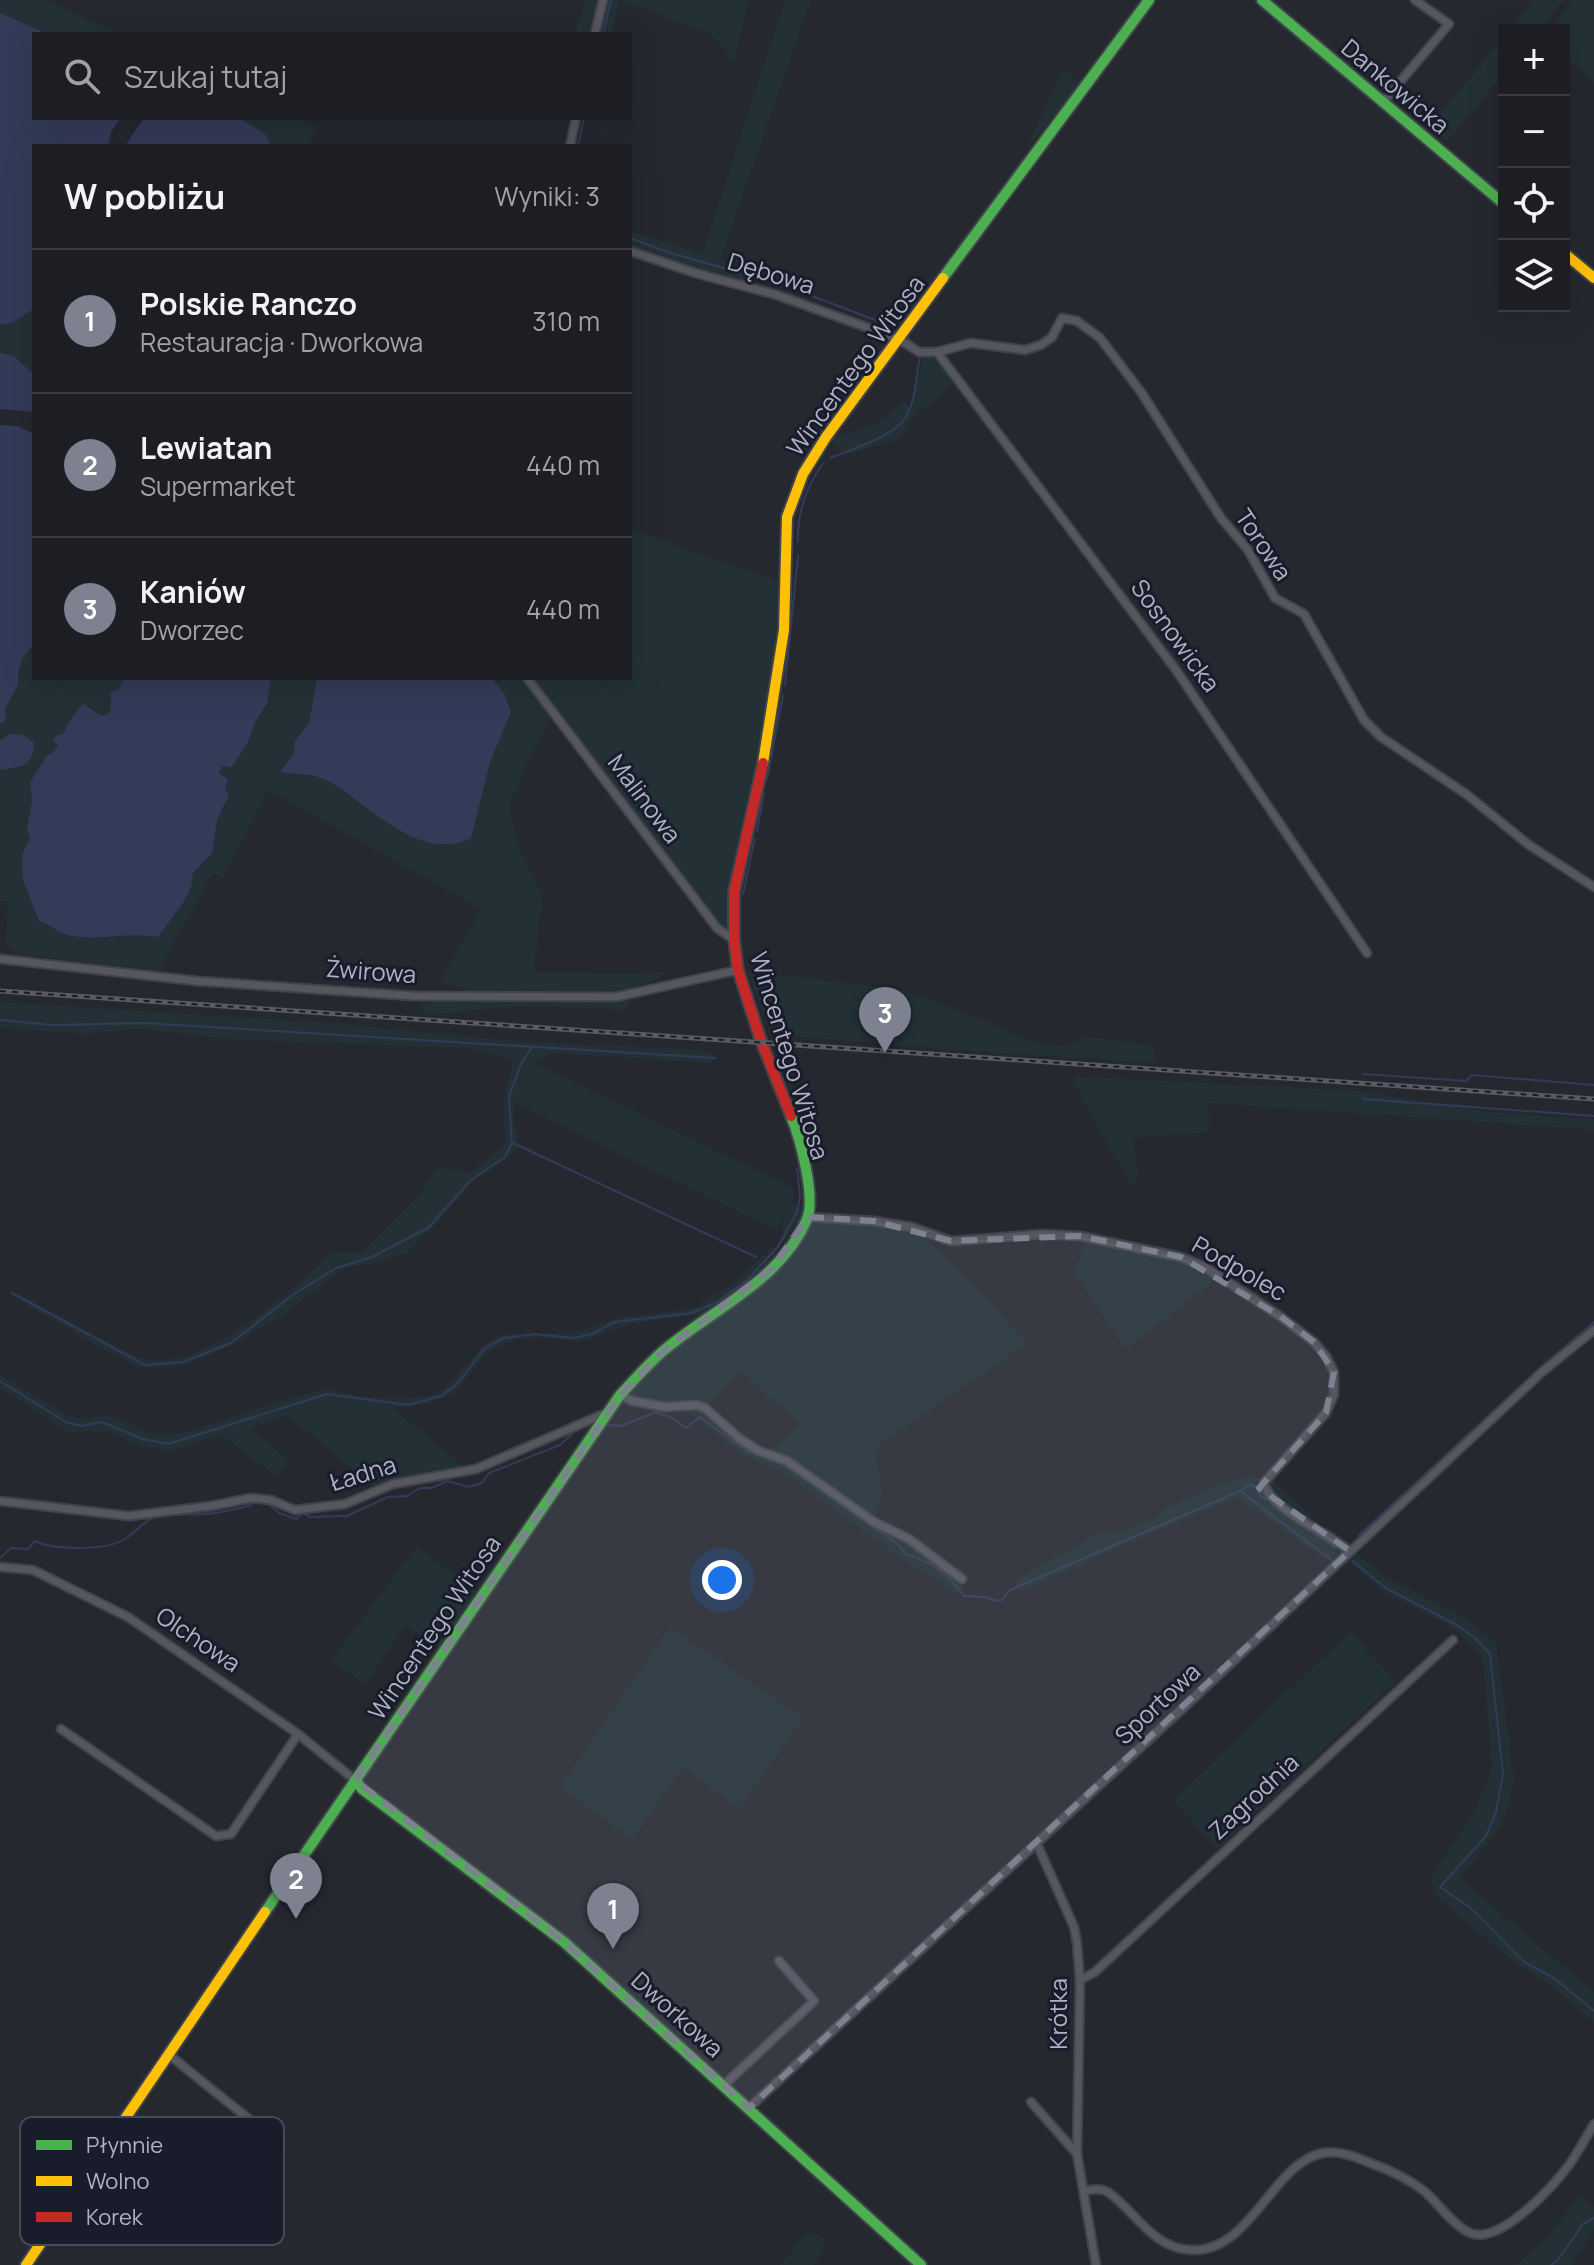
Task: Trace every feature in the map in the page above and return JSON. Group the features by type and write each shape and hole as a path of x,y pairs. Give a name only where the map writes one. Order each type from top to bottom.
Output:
{"street":[{"path":"595,32 603,0"},
{"name":"Wincentego Witosa","path":"126,2117 620,1395 663,1351 746,1292 772,1268 808,1217 809,1193 796,1129 761,1041 738,970 734,940 734,892 764,757 784,630 787,517 803,474 826,437 1149,0"},
{"name":"Dankowicka","path":"1262,0 1498,199"},
{"path":"1382,103 1449,24 1415,0"},
{"path":"570,144 576,120"},
{"name":"Dębowa","path":"632,252 777,295 899,339"},
{"path":"1570,258 1594,278"},
{"name":"Torowa","path":"937,352 971,343 1025,350 1041,345 1052,337 1062,318 1077,321 1100,338 1141,392 1221,518 1248,550 1275,598 1304,614 1364,720 1381,737 1466,794 1529,845 1594,887"},
{"path":"899,339 919,352 937,352"},
{"name":"Sosnowicka","path":"937,352 1176,670 1367,953"},
{"name":"Malinowa","path":"529,680 717,928 734,940"},
{"name":"Żwirowa","path":"0,959 197,981 414,996 616,997 738,970"},
{"name":"Podpolec","path":"808,1217 912,1227 951,1241 1043,1234 1080,1236 1181,1257 1205,1267 1280,1316 1314,1342 1326,1356 1334,1372 1334,1395 1326,1413 1264,1483 1267,1494 1350,1551"},
{"name":"Sportowa","path":"749,2108 1037,1844 1542,1372 1594,1330"},
{"path":"620,1395 633,1401 665,1407 697,1405 705,1408 740,1439 759,1451 787,1461 874,1522 909,1539 962,1579"},
{"name":"Ładna","path":"0,1501 129,1516 251,1498 271,1500 295,1510 345,1504 393,1484 476,1469 608,1412"},
{"name":"Olchowa","path":"0,1567 33,1570 128,1617 298,1734 355,1780"},
{"name":"Zagrodnia","path":"1080,1980 1095,1972 1453,1640"},
{"path":"61,1729 216,1836 231,1834 298,1734"},
{"name":"Dworkowa","path":"355,1780 362,1789 564,1942 921,2265"},
{"name":"Krótka","path":"1037,1844 1074,1927 1080,1980 1077,2154 1096,2265"},
{"path":"724,2085 814,2001 779,1961"},
{"path":"168,2054 246,2117"},
{"path":"1031,2102 1077,2154"},
{"path":"1085,2191 1106,2191 1142,2227 1167,2245 1191,2250 1213,2247 1230,2239 1311,2155 1329,2152 1351,2155 1397,2173 1424,2192 1460,2227 1472,2235 1486,2235 1511,2222 1541,2198 1569,2165 1594,2124"},
{"name":"Wincentego Witosa","path":"26,2265 39,2245"}],"highlighted area":[{"path":"808,1217 874,1221 951,1241 1080,1236 1181,1257 1280,1316 1314,1342 1334,1372 1326,1413 1259,1488 1350,1551 749,2108 564,1942 355,1780 620,1395 663,1351 772,1268"}],"shaded area":[{"path":"0,0 46,0 115,32 43,32 0,13"},
{"path":"585,0 620,0 612,32 576,32"},
{"path":"621,0 748,0 735,61 711,34"},
{"path":"786,0 811,0 720,260 757,272 753,284 695,270 632,249 632,232 702,254"},
{"path":"1533,0 1564,0 1545,24 1514,24"},
{"path":"1573,0 1594,0 1594,82 1570,62 1570,24 1554,24"},
{"path":"1498,43 1498,80 1448,141 1430,126"},
{"path":"1064,67 1080,85 1028,146"},
{"path":"242,120 301,120 319,128 308,144 271,144 265,134"},
{"path":"32,310 32,372 13,356 0,353 0,325 12,323"},
{"path":"923,356 937,359 954,383 914,417 900,439 846,455 829,439 875,424 905,401 911,410"},
{"path":"632,530 778,581 770,684 735,858 729,927 721,926 533,680 632,680"},
{"path":"32,646 32,680 123,680 109,700 110,713 102,716 91,707 72,717 56,751 50,754 30,782 32,800 27,829 30,839 22,854 35,912 61,934 116,938 137,933 158,937 183,903 193,873 212,853 217,820 225,807 225,788 219,773 222,766 248,742 256,720 267,704 271,680 317,680 309,723 295,741 293,755 280,771 326,779 402,833 471,838 490,762 511,712 504,693 494,680 525,680 551,715 509,805 517,844 542,894 534,972 669,973 634,988 626,1010 521,1006 425,1015 418,1003 455,1001 466,988 439,983 482,909 268,790 223,878 211,873 161,971 18,954 6,945 8,901 0,901 0,770 15,767 11,734 0,740 0,724 6,720 5,709 18,685 18,672 24,656"},
{"path":"747,970 902,990 974,1016 1027,1040 1057,1046 1072,1045 1088,1036 1155,1046 1155,1063 789,1036 781,1026 763,1024 766,1021"},
{"path":"0,1002 331,1023 527,1042 689,1049 714,1053 712,1063 553,1053 535,1063 795,1189 792,1203 803,1206 802,1216 767,1264 711,1313 630,1324 580,1342 536,1337 510,1341 487,1353 454,1394 431,1403 392,1408 465,1467 392,1480 375,1487 287,1415 250,1429 289,1460 277,1477 222,1436 172,1451 144,1447 108,1431 69,1433 0,1388 0,1375 65,1414 79,1419 107,1415 158,1435 183,1433 325,1389 373,1398 430,1396 444,1389 485,1343 501,1335 574,1333 620,1318 694,1308 735,1282 777,1243 784,1230 783,1220 776,1230 515,1103 513,1117 519,1147 475,1179 408,1252 375,1263 344,1268 283,1315 244,1339 192,1363 158,1369 139,1367 12,1296 5,1287 135,1356 172,1359 197,1352 247,1324 332,1252 362,1252 416,1198 439,1167 471,1173 506,1143 504,1101 514,1060 469,1048 240,1040 138,1029 85,1034 0,1028"},
{"path":"1075,1076 1359,1091 1488,1112 1594,1119 1594,1130 1208,1103 1209,1132 1132,1138 1139,1177 1132,1187 1074,1083"},
{"path":"817,1223 888,1225 922,1236 971,1281 1026,1344 881,1443 875,1451 883,1493 874,1520 768,1453 801,1424 740,1371 706,1407 634,1400 629,1395 675,1348 751,1295 776,1272 809,1226"},
{"path":"1085,1241 1180,1260 1217,1278 1126,1349 1075,1273"},
{"path":"697,1407 739,1441 785,1463 909,1541 960,1582 964,1591 956,1592 907,1562 780,1470 746,1457 683,1408"},
{"path":"1250,1476 1273,1482 1308,1511 1314,1531 1336,1544 1335,1555 1326,1560 1238,1497 1020,1592 1015,1581 1102,1531 1120,1533 1161,1516 1160,1511 1219,1484"},
{"path":"416,1547 478,1591 439,1647 406,1625 365,1685 331,1660"},
{"path":"1357,1554 1387,1578 1466,1618 1496,1643 1514,1781 1505,1819 1460,1879 1594,1992 1594,2022 1542,1979 1515,1963 1437,1897 1430,1879 1476,1809 1492,1767 1483,1656 1452,1627 1381,1590 1349,1562"},
{"path":"670,1627 803,1718 739,1809 683,1767 632,1839 560,1787"},
{"path":"1350,1632 1396,1681 1217,1849 1173,1800"},
{"path":"1578,2196 1594,2207 1594,2230 1572,2265 1514,2265 1546,2241"},
{"path":"808,2233 822,2236 824,2241 823,2252 813,2265 780,2265"}],"water":[{"path":"0,13 43,32 32,32 32,120 120,120 111,132 108,144 32,144 32,310 12,323 0,325"},
{"path":"143,120 242,120 265,134 271,144 126,144"},
{"path":"0,353 13,356 32,372 32,412 0,409"},
{"path":"0,425 17,426 32,433 32,646 24,656 18,672 18,685 5,709 6,721 0,724"},
{"path":"123,680 271,680 267,704 256,720 248,742 232,767 222,766 219,773 228,779 225,788 229,795 217,820 212,853 193,873 191,887 183,903 158,937 67,935 39,921 23,880 22,854 30,839 27,829 32,800 30,782 47,756 57,748 53,741 56,736 63,734 83,704 102,716 110,713 111,692 118,690"},
{"path":"317,680 494,680 504,693 511,712 490,762 471,838 452,844 432,843 395,828 328,781 280,772 293,755 295,741 309,723"},
{"path":"11,734 23,735 34,743 33,751 24,764 0,770 0,740"}],"waterway":[{"path":"603,32 611,0"},
{"path":"578,144 584,120"},
{"path":"632,239 667,252 783,285 896,328"},
{"path":"907,336 913,344"},
{"path":"830,458 871,442 900,424 912,403 920,356"},
{"path":"798,542 804,501 823,463"},
{"path":"785,685 798,555"},
{"path":"767,779 783,695"},
{"path":"757,831 764,793"},
{"path":"743,894 755,838"},
{"path":"0,1020 52,1025 144,1023 715,1058"},
{"path":"12,1293 145,1365 183,1362 231,1343 294,1294 336,1268 372,1257 428,1228 471,1180 505,1157 512,1143 509,1097 521,1064 532,1047"},
{"path":"1363,1074 1466,1081 1472,1075 1594,1085"},
{"path":"1363,1099 1594,1116"},
{"path":"513,1143 756,1257"},
{"path":"0,1381 66,1422 82,1426 102,1422 143,1439 168,1444 327,1394 408,1405 441,1396 458,1383 484,1349 504,1338 535,1334 572,1338 592,1334 614,1322 692,1313 717,1302 747,1280 778,1247 797,1212 800,1196 797,1169"},
{"path":"1359,1535 1594,1322"},
{"path":"610,1425 621,1426 656,1412 686,1428 700,1417 748,1452 780,1463 803,1478 899,1545 905,1554 938,1569 964,1596 997,1601 1002,1600 1010,1590 1240,1491 1334,1562 1139,1743"},
{"path":"269,1504 279,1513 296,1519 303,1513 311,1517 347,1516 388,1497 407,1496 420,1488 432,1488 447,1481 469,1487 482,1483 489,1473 560,1445 590,1423"},
{"path":"1241,1490 1251,1484 1260,1496 1272,1502"},
{"path":"0,1558 11,1548 28,1549 35,1541 66,1547 105,1546 125,1539 155,1517 216,1513 255,1502"},
{"path":"1289,1516 1336,1548"},
{"path":"1353,1561 1384,1587 1455,1624 1474,1637 1490,1654 1503,1774 1496,1812 1486,1836 1440,1887 1472,1909 1524,1962 1554,1978 1594,2011"},
{"path":"1551,2265 1583,2224 1594,2218"}],"railway":[{"path":"0,991 1594,1099"}],"traffic: fast":[{"path":"943,278 1149,0"},
{"path":"1262,0 1498,199"},
{"path":"265,1912 620,1395 663,1351 763,1277 795,1241 807,1219 810,1197 802,1152 791,1116"},
{"path":"355,1780 362,1789 564,1942 921,2265"}],"traffic: slow":[{"path":"1570,258 1594,278"},
{"path":"763,763 784,630 787,517 803,474 826,437 943,278"},
{"path":"126,2117 265,1912"},
{"path":"26,2265 40,2245"}],"traffic: jam":[{"path":"763,763 734,892 734,940 738,970 761,1041 791,1116"}],"place":[{"name":"Kaniów","path":"885,1053"},
{"name":"Lewiatan","path":"296,1919"},
{"name":"Polskie Ranczo","path":"613,1949"}]}
